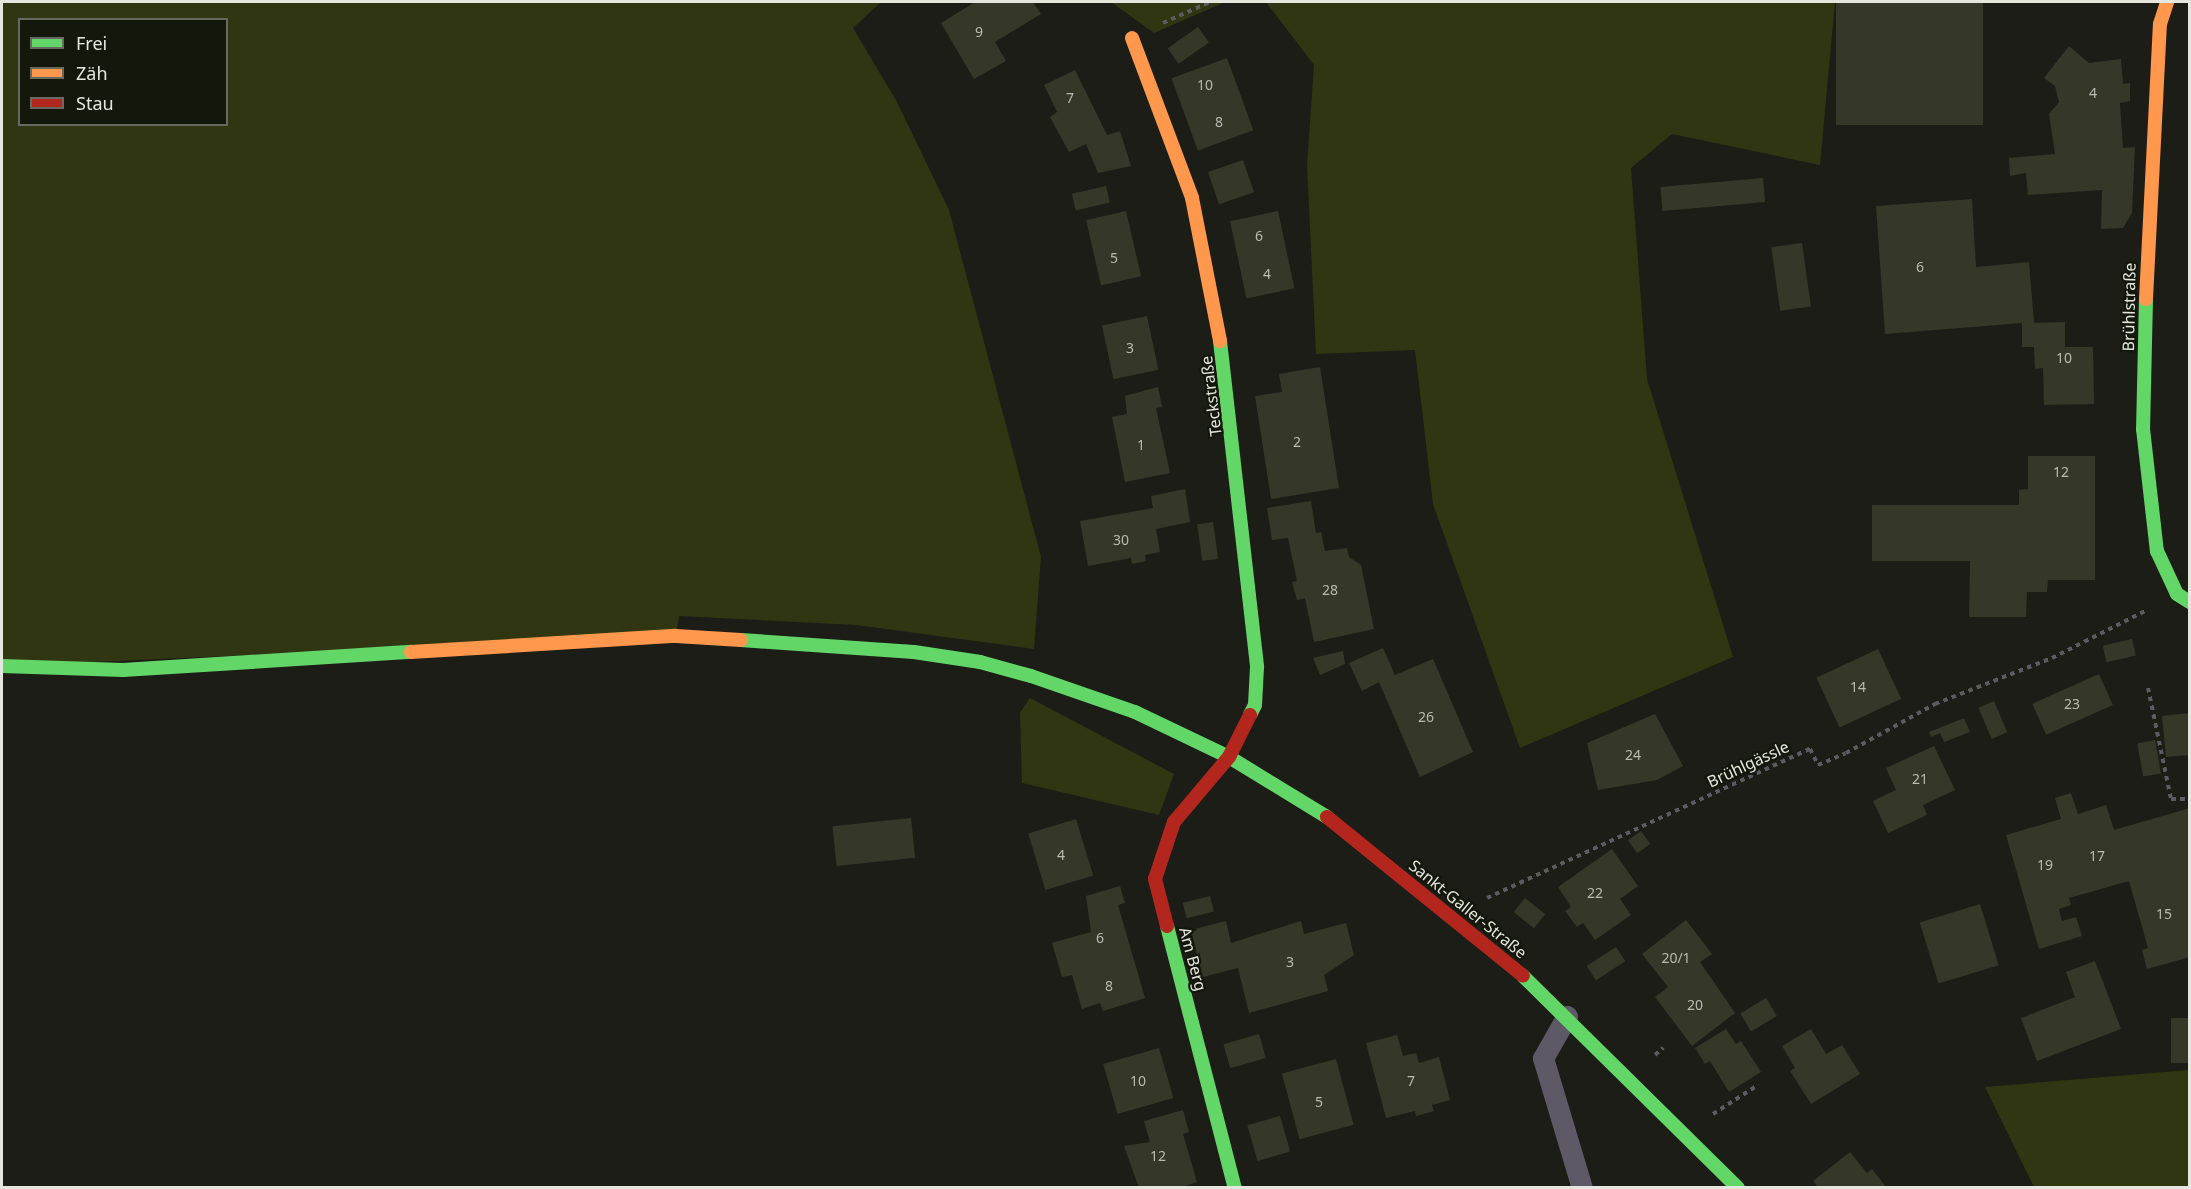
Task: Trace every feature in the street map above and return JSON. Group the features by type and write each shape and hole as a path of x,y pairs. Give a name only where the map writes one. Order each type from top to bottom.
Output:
{"street":[{"name":"Brühlstraße","path":"2167,2 2160,24 2147,251 2144,429 2157,551 2177,594"},
{"name":"Teckstraße","path":"1132,38 1192,198 1217,310 1257,667 1255,705 1228,757"},
{"path":"2177,594 2190,602"},
{"name":"Sankt-Galler-Straße","path":"2,666 123,670 676,636 914,652 980,662 1135,712 1228,757 1339,825 1449,918 1533,983 1685,1132 1738,1188"},
{"name":"Am Berg","path":"1228,757 1174,822 1155,879 1235,1188"}],"lane":[{"path":"1568,1016 1544,1058 1582,1188"}],"path":[{"path":"1132,38 1210,2"},
{"name":"Brühlgässle","path":"1449,918 1540,871 1810,748 1818,765 1846,753 1935,704 2052,658 2177,594"},
{"path":"2148,688 2171,798 2190,799"},
{"path":"1685,1132 1758,1084"}],"green space":[{"path":"2,2 881,2 853,28 897,102 949,210 1041,557 1034,649 856,625 679,616 676,636 2,666"},
{"path":"1111,2 1225,2 1154,33"},
{"path":"1266,2 1835,2 1820,165 1672,134 1631,168 1647,379 1733,657 1520,748 1433,504 1415,350 1316,354 1307,165 1314,65"},
{"path":"1030,698 1174,774 1159,815 1022,783 1020,713"},
{"path":"2189,1070 2189,1187 2034,1187 1985,1087"}],"building":[{"path":"975,2 1033,2 1041,14 995,42 1006,61 974,79 941,23"},
{"path":"1836,2 1983,2 1983,125 1836,125"},
{"path":"1198,27 1209,43 1179,64 1168,48"},
{"path":"2069,46 2089,63 2121,59 2123,84 2130,83 2130,101 2120,103 2123,148 2135,147 2132,213 2123,228 2101,229 2102,190 2028,195 2026,173 2010,176 2009,158 2055,154 2049,114 2059,102 2055,86 2044,78"},
{"path":"1227,58 1253,130 1198,151 1172,78"},
{"path":"1075,70 1107,135 1120,131 1131,166 1098,173 1086,144 1069,152 1050,117 1057,112 1044,85"},
{"path":"1243,160 1254,192 1219,204 1208,172"},
{"path":"1763,178 1765,202 1662,211 1660,187"},
{"path":"1106,186 1110,203 1076,210 1072,194"},
{"path":"1972,199 1976,267 2029,262 2034,323 2065,322 2065,347 2093,347 2094,404 2044,405 2043,368 2035,369 2034,347 2022,347 2022,323 1885,334 1876,206"},
{"path":"1126,211 1141,276 1101,286 1086,220"},
{"path":"1278,211 1294,288 1246,298 1230,221"},
{"path":"1802,243 1811,306 1780,311 1771,247"},
{"path":"1147,316 1158,370 1113,379 1102,326"},
{"path":"1320,367 1339,488 1271,499 1255,396 1282,392 1279,374"},
{"path":"1158,387 1162,407 1156,408 1170,473 1125,482 1112,417 1127,414 1125,396"},
{"path":"2028,456 2095,456 2095,580 2048,580 2047,592 2027,592 2026,617 1969,617 1970,561 1872,561 1872,505 2019,505 2019,490 2028,489"},
{"path":"1185,489 1190,522 1156,529 1160,552 1145,555 1146,561 1132,564 1131,558 1088,566 1080,521 1153,508 1151,496"},
{"path":"1311,501 1316,533 1321,532 1325,551 1347,548 1349,557 1361,565 1374,629 1314,642 1305,598 1297,600 1292,582 1297,581 1288,538 1272,540 1267,508"},
{"path":"1213,522 1218,559 1202,561 1197,524"},
{"path":"2132,639 2136,656 2107,662 2103,646"},
{"path":"1383,648 1395,675 1433,659 1473,752 1420,777 1379,682 1362,691 1349,663"},
{"path":"1878,649 1901,699 1840,728 1816,678"},
{"path":"1343,651 1345,664 1320,675 1313,658"},
{"path":"2099,674 2113,705 2046,735 2032,704"},
{"path":"1994,701 2007,732 1992,739 1978,708"},
{"path":"2190,713 2190,755 2166,757 2162,716"},
{"path":"1655,714 1683,766 1657,780 1598,790 1587,743"},
{"path":"1964,718 1970,732 1944,742 1940,733 1931,737 1929,732"},
{"path":"2155,740 2161,773 2143,777 2137,743"},
{"path":"1934,746 1955,790 1923,805 1927,815 1888,833 1873,801 1896,790 1886,768"},
{"path":"2071,793 2078,814 2106,805 2114,830 2190,808 2190,957 2147,969 2142,950 2148,948 2129,881 2069,898 2071,905 2059,909 2062,921 2076,917 2082,936 2039,949 2006,835 2061,819 2055,798"},
{"path":"911,818 915,858 837,866 832,826"},
{"path":"1076,819 1093,875 1045,890 1028,834"},
{"path":"1641,831 1650,844 1637,853 1628,840"},
{"path":"1612,849 1638,886 1620,899 1631,915 1595,940 1583,923 1577,927 1565,911 1571,907 1558,887"},
{"path":"1120,886 1125,903 1118,905 1145,998 1103,1011 1100,1003 1082,1009 1072,975 1062,977 1052,943 1091,932 1086,896"},
{"path":"1210,896 1214,912 1187,918 1183,903"},
{"path":"1525,898 1545,914 1534,928 1514,912"},
{"path":"1980,904 1999,965 1938,984 1920,922"},
{"path":"1686,920 1712,954 1700,962 1735,1013 1692,1046 1655,997 1668,987 1642,954"},
{"path":"1226,921 1231,943 1301,921 1304,934 1346,923 1354,955 1324,975 1328,991 1249,1013 1238,968 1203,977 1191,930"},
{"path":"1616,947 1625,961 1596,980 1587,966"},
{"path":"2095,961 2121,1029 2037,1061 2021,1018 2075,997 2066,972"},
{"path":"1766,998 1777,1016 1751,1031 1740,1013"},
{"path":"2171,1018 2190,1018 2190,1063 2171,1063"},
{"path":"1726,1029 1736,1044 1741,1041 1761,1072 1729,1092 1710,1061 1705,1064 1695,1048"},
{"path":"1811,1029 1826,1054 1842,1045 1860,1074 1811,1104 1790,1071 1795,1068 1782,1046"},
{"path":"1259,1034 1266,1058 1230,1068 1223,1044"},
{"path":"1397,1035 1403,1056 1416,1053 1419,1063 1439,1057 1450,1100 1432,1105 1434,1111 1416,1116 1415,1111 1386,1118 1366,1043"},
{"path":"1159,1048 1173,1098 1118,1114 1103,1064"},
{"path":"1336,1059 1354,1125 1300,1139 1282,1073"},
{"path":"1183,1110 1189,1132 1183,1134 1197,1182 1180,1188 1139,1188 1124,1146 1150,1142 1144,1121"},
{"path":"1280,1116 1290,1152 1258,1161 1247,1125"},
{"path":"1850,1152 1867,1173 1872,1169 1887,1188 1819,1188 1813,1181"}],"traffic: fast":[{"path":"2146,299 2143,429 2157,551 2177,594 2190,602"},
{"path":"1220,341 1257,667 1255,705 1250,715"},
{"path":"741,640 914,652 980,662 1031,676 1135,712 1229,757 1327,817"},
{"path":"2,666 123,670 411,652"},
{"path":"1167,926 1235,1188"},
{"path":"1523,976 1738,1188"}],"traffic: slow":[{"path":"2146,299 2160,24 2167,2"},
{"path":"1132,38 1192,198 1220,341"},
{"path":"411,652 676,636 741,640"}],"traffic: jam":[{"path":"1167,926 1155,879 1174,822 1229,757 1250,715"},
{"path":"1327,817 1523,976"}]}
